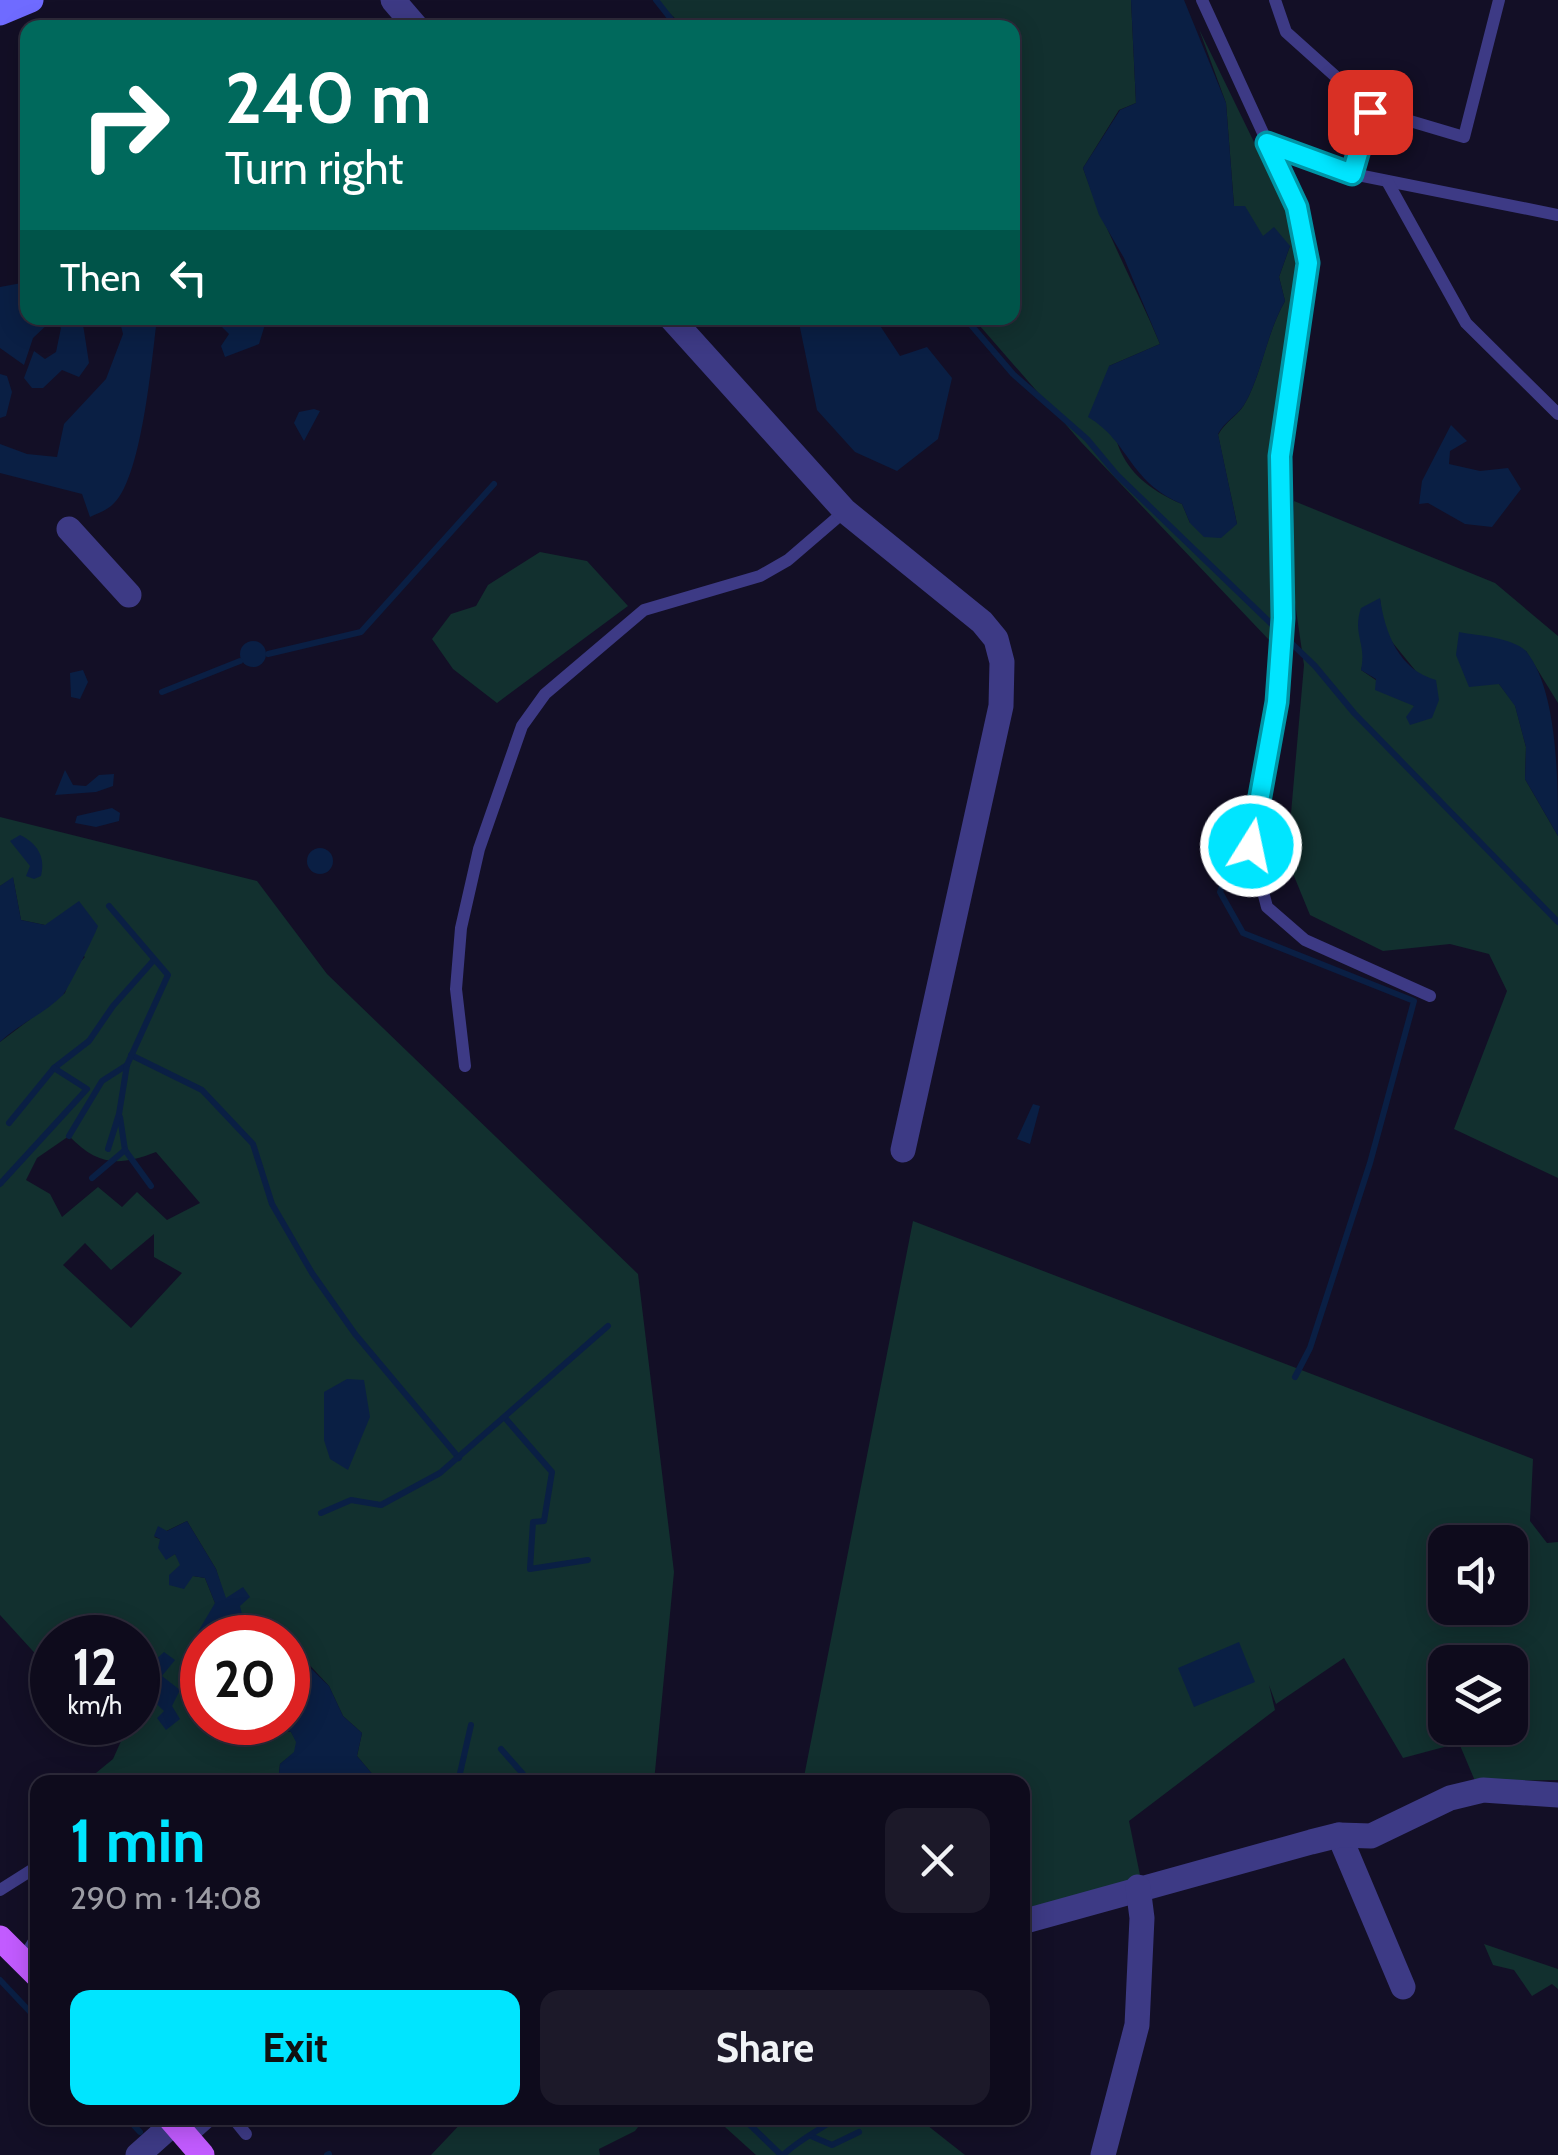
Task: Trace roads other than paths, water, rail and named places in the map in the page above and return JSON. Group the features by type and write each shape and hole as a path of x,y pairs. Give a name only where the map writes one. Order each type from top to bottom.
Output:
{"main road":[{"path":"0,1938 30,1968"},
{"path":"184,2125 202,2155"}],"street":[{"path":"0,13 30,0"},
{"path":"393,0 411,20"},
{"path":"677,325 845,511 982,622 996,639 1002,662 1001,706 903,1150"},
{"path":"69,529 129,595"},
{"path":"1030,1920 1138,1886 1204,1874 1338,1835 1371,1836 1450,1798 1483,1790 1558,1795"},
{"path":"1338,1835 1404,1987"},
{"path":"1103,2155 1138,2025 1142,1918 1138,1886"},
{"path":"138,2155 180,2125"}],"lane":[{"path":"1202,0 1297,207 1308,263 1280,456 1283,618 1277,702 1251,846 1267,908 1305,940 1430,996"},
{"path":"1275,0 1286,32 1373,110 1464,136 1499,0"},
{"path":"1352,174 1373,110"},
{"path":"1267,143 1352,174 1558,215"},
{"path":"1387,181 1466,323 1502,363 1558,414"},
{"path":"464,1066 456,989 461,928 480,849 522,726 545,694 644,610 760,576 801,550 845,511"},
{"path":"0,1890 30,1871"},
{"path":"239,2125 246,2134"}],"water":[{"path":"1131,0 1184,0 1226,103 1234,206 1245,206 1263,236 1274,227 1290,246 1279,277 1285,301 1255,381 1244,405 1218,434 1237,524 1221,538 1204,537 1190,523 1182,504 1150,484 1113,438 1088,417 1109,366 1160,344 1124,258 1099,215 1083,168 1120,110 1136,103"},
{"path":"20,283 20,325 47,325 33,338 24,365 0,348 0,287"},
{"path":"58,325 83,325 89,363 79,377 62,370 43,388 32,388 24,378 34,351 45,359 56,352"},
{"path":"121,325 156,325 138,447 122,493 111,506 90,517 82,494 0,473 0,444 27,454 57,457 64,424 106,379 123,334"},
{"path":"220,325 265,325 259,344 225,357 221,346 229,334"},
{"path":"799,325 880,325 900,356 927,347 952,378 938,439 897,471 855,452 817,410"},
{"path":"0,374 7,376 12,392 6,416 0,418"},
{"path":"320,411 304,441 294,423 299,412"},
{"path":"1451,425 1467,441 1450,451 1449,464 1480,471 1508,468 1521,489 1492,527 1465,524 1428,503 1419,504 1422,481"},
{"path":"1380,598 1390,637 1403,659 1436,680 1439,700 1432,718 1410,725 1406,717 1414,706 1375,690 1376,679 1361,670 1361,608"},
{"path":"1459,632 1520,646 1537,668 1554,738 1558,836 1525,779 1526,747 1515,706 1499,684 1469,687 1456,655"},
{"path":"253,641 262,645 266,654 262,663 253,667 244,663 240,654 244,645"},
{"path":"83,670 88,682 80,699 71,697 70,673"},
{"path":"65,770 73,785 86,786 99,775 114,774 113,786 96,792 55,795"},
{"path":"112,808 120,813 119,821 96,827 75,823 77,816"},
{"path":"20,835 35,846 41,857 41,876 34,879 26,876 30,866 10,841"},
{"path":"320,848 329,852 333,861 329,870 320,874 311,870 307,861 311,852"},
{"path":"13,877 21,920 45,925 79,901 98,926 63,995 0,1042 0,886"},
{"path":"1033,1104 1040,1106 1030,1144 1017,1139"},
{"path":"347,1379 364,1380 370,1417 348,1470 330,1459 324,1440 324,1392"},
{"path":"187,1521 216,1569 226,1598 243,1587 250,1597 240,1606 242,1615 208,1615 215,1603 205,1578 193,1576 184,1589 169,1585 169,1575 180,1565 175,1554 166,1560 158,1548 160,1539 154,1536 158,1526 167,1531"},
{"path":"1239,1642 1255,1682 1194,1707 1178,1668"},
{"path":"164,1652 175,1660 162,1676 180,1690 172,1706 180,1719 166,1730 160,1722 164,1711 160,1707 160,1656"},
{"path":"310,1668 329,1686 343,1716 362,1733 357,1756 373,1775 279,1775 280,1764 294,1752 295,1745 310,1745"}],"waterway":[{"path":"656,0 672,20"},
{"path":"971,325 1013,374 1087,439 1117,475 1315,666 1354,713 1558,922"},
{"path":"268,654 361,632 494,484"},
{"path":"162,692 240,661"},
{"path":"1239,838 1220,892 1243,933 1414,1001 1370,1163 1310,1348 1295,1377"},
{"path":"108,1149 119,1114 127,1065 168,975 109,906"},
{"path":"9,1123 54,1068 89,1041 113,1006 153,961"},
{"path":"131,1055 202,1090 253,1144 272,1204 312,1273 355,1334 459,1458"},
{"path":"69,1136 102,1081 127,1065"},
{"path":"0,1184 87,1089 54,1068"},
{"path":"120,1117 125,1150 151,1186"},
{"path":"92,1178 125,1150"},
{"path":"321,1513 351,1500 381,1505 440,1473 608,1326"},
{"path":"506,1419 552,1472 544,1521 533,1522 530,1569 588,1560"},
{"path":"460,1775 471,1725"},
{"path":"501,1749 522,1775"},
{"path":"0,1980 30,2012"},
{"path":"134,2125 140,2132"},
{"path":"750,2125 781,2155"},
{"path":"783,2155 825,2125"},
{"path":"811,2136 832,2145 859,2132"}]}
